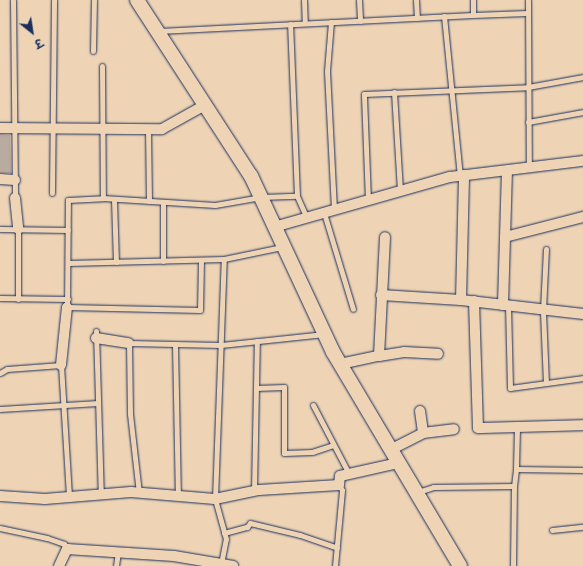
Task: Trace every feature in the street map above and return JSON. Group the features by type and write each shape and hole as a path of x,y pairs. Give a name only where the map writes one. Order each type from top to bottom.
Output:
{"street":[{"path":"137,0 251,176 324,334 340,364 460,566"},
{"path":"0,128 162,129 205,105"},
{"path":"274,227 400,191 462,176 529,169 583,161"},
{"path":"505,305 507,171"},
{"path":"461,300 462,176"},
{"path":"0,179 15,180"},
{"path":"15,198 18,229"},
{"path":"505,237 583,217"},
{"path":"378,356 385,237"},
{"path":"381,295 474,301 583,314"},
{"path":"474,301 478,428 583,425"},
{"path":"61,365 68,303"},
{"path":"96,334 129,343"},
{"path":"340,364 404,352 438,354"},
{"path":"420,411 423,433"},
{"path":"390,450 423,433 454,429"},
{"path":"0,496 69,498 139,493 215,499 254,491 339,485 340,476 398,463"},
{"path":"59,566 67,549 118,551 233,566"}],"lane":[{"path":"13,0 15,198"},
{"path":"52,193 54,0"},
{"path":"93,51 94,0"},
{"path":"304,0 305,23"},
{"path":"359,0 360,21"},
{"path":"416,0 417,18"},
{"path":"472,0 473,15"},
{"path":"528,0 529,169"},
{"path":"157,31 527,13"},
{"path":"444,16 450,90 462,176"},
{"path":"331,22 327,71 329,211 353,309"},
{"path":"290,24 297,196 307,218"},
{"path":"102,66 104,198"},
{"path":"368,200 364,94 528,87 583,77"},
{"path":"394,92 400,191"},
{"path":"528,122 583,112"},
{"path":"148,129 149,201"},
{"path":"68,303 68,200 104,198 215,205 261,197 297,196"},
{"path":"114,199 116,262"},
{"path":"163,202 163,261"},
{"path":"0,229 68,230"},
{"path":"18,229 18,298"},
{"path":"68,263 224,259 283,246"},
{"path":"546,249 543,310 546,383"},
{"path":"221,565 224,533 215,499 224,259"},
{"path":"0,298 200,310 201,260"},
{"path":"505,305 510,388 583,378"},
{"path":"96,334 101,495"},
{"path":"139,493 130,414 129,343 221,345 324,334"},
{"path":"254,491 257,341"},
{"path":"175,344 178,496"},
{"path":"0,372 7,369 61,365 69,498"},
{"path":"256,388 284,387 284,453 312,452 333,445"},
{"path":"0,409 98,403"},
{"path":"313,405 349,474"},
{"path":"513,566 514,486 517,427"},
{"path":"516,469 583,470"},
{"path":"335,566 342,490 339,485"},
{"path":"415,492 433,487 514,486"},
{"path":"224,533 247,527 250,523 300,535 337,548"},
{"path":"552,530 583,527"},
{"path":"0,528 47,538 64,544 67,549"},
{"path":"116,566 118,551"}],"building":[{"path":"0,134 10,135 11,173 0,173"}]}
